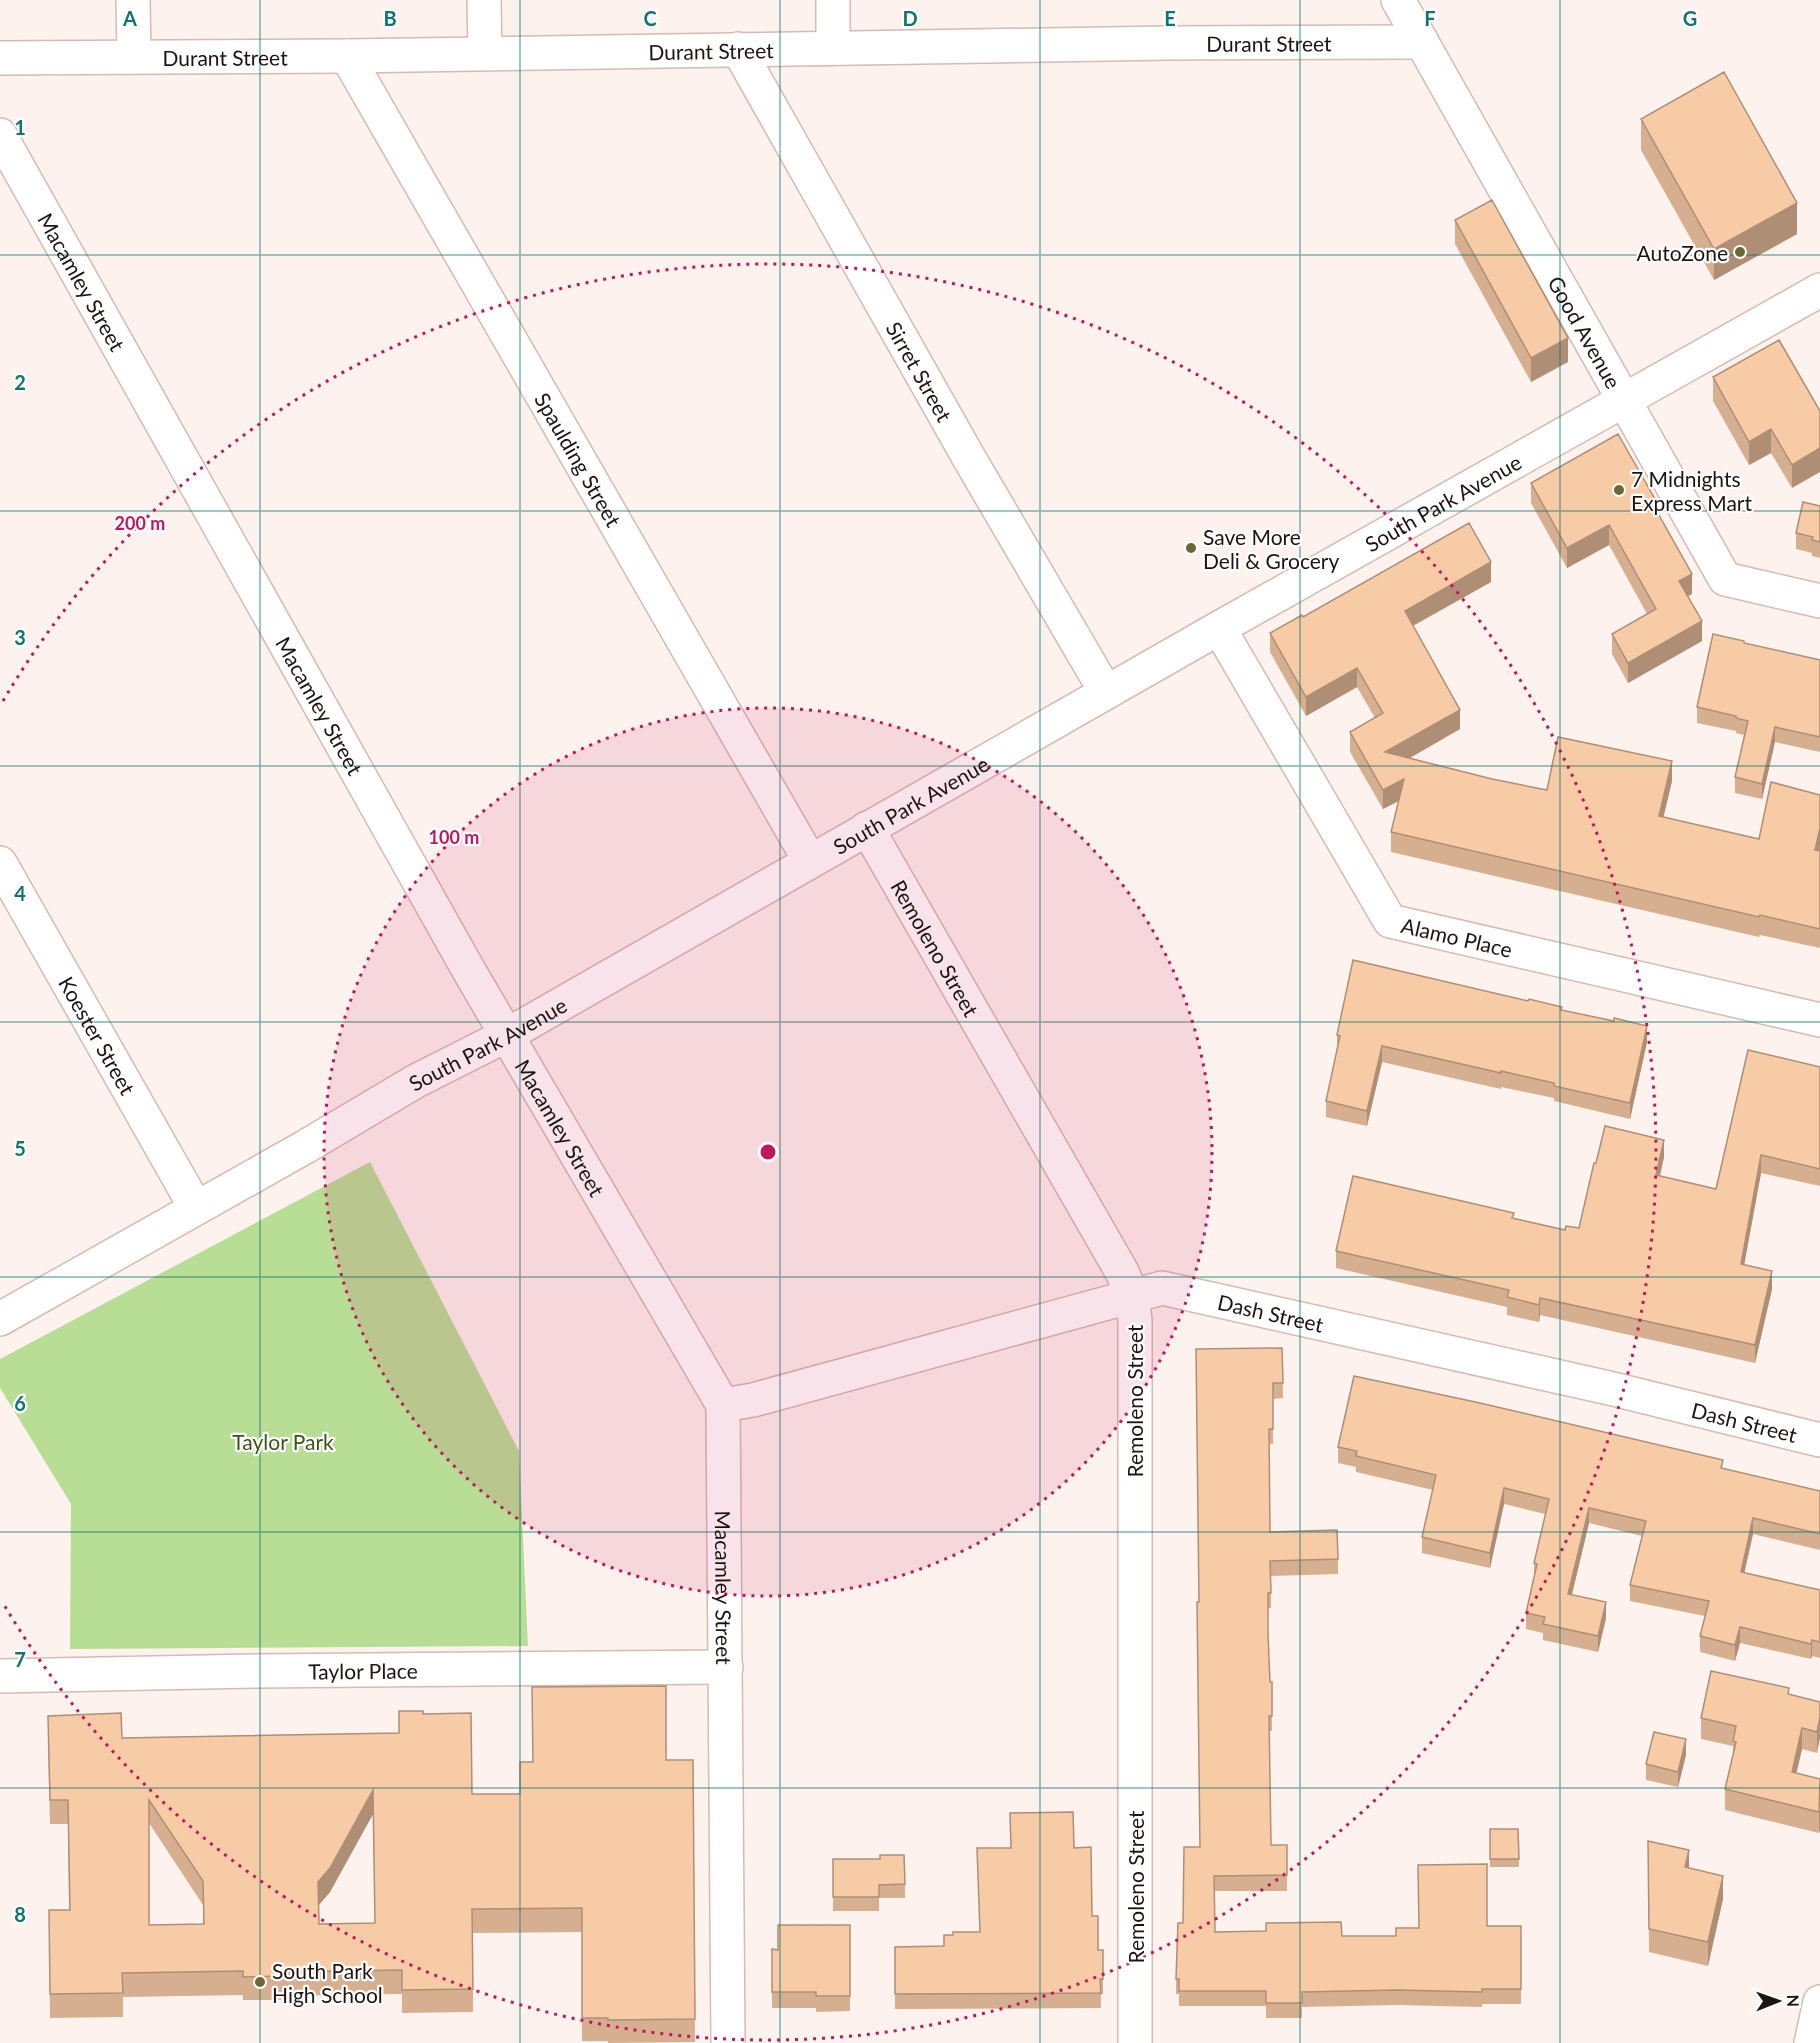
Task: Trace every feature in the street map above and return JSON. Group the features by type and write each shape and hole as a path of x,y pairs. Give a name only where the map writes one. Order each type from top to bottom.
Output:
{"street":[{"path":"133,0 134,56"},
{"path":"484,0 485,54"},
{"path":"832,48 833,0"},
{"name":"Good Avenue","path":"1398,0 1725,579 1820,601"},
{"name":"Durant Street","path":"0,57 347,56 1422,42"},
{"name":"Sirret Street","path":"738,50 963,448 1106,692"},
{"name":"Spaulding Street","path":"347,56 810,861"},
{"name":"Macamley Street","path":"0,135 468,969 723,1405 728,2043"},
{"name":"South Park Avenue","path":"0,1319 416,1081 507,1035 1106,692 1820,290"},
{"name":"Alamo Place","path":"1219,628 1390,921 1820,1020"},
{"name":"Remoleno Street","path":"867,828 1122,1272 1132,1295 1135,1320 1136,2043"},
{"name":"Koester Street","path":"0,863 196,1208"},
{"name":"Dash Street","path":"723,1405 753,1400 1162,1288 1609,1388 1820,1440"},
{"name":"Taylor Place","path":"0,1676 266,1671 726,1668"},
{"path":"1811,2043 1820,2002"}],"green space":[{"name":"Taylor Park","path":"370,1162 519,1451 528,1646 70,1649 71,1504 0,1388 0,1359"}],"building":[{"path":"1724,72 1797,203 1714,249 1641,119"},
{"path":"1492,200 1568,338 1531,358 1455,220"},
{"path":"1779,340 1820,411 1820,448 1792,465 1771,429 1749,442 1713,377"},
{"path":"1618,434 1655,499 1651,501 1692,574 1679,581 1702,621 1628,663 1612,634 1656,609 1609,525 1567,548 1531,483"},
{"path":"1803,502 1820,506 1820,542 1812,540 1813,537 1796,533"},
{"path":"1469,523 1491,562 1405,611 1460,710 1385,752 1492,779 1547,790 1558,737 1672,761 1659,816 1759,839 1771,782 1820,795 1820,828 1815,850 1820,851 1820,929 1391,832 1404,779 1383,790 1350,732 1383,713 1357,668 1306,697 1270,633 1302,615 1303,617"},
{"path":"1713,634 1820,660 1820,737 1775,727 1762,784 1735,777 1748,721 1697,707"},
{"path":"1353,960 1528,1001 1529,999 1562,1007 1561,1010 1614,1021 1614,1018 1647,1026 1630,1103 1554,1086 1554,1083 1382,1046 1367,1111 1326,1101"},
{"path":"1748,1050 1820,1067 1820,1169 1761,1155 1741,1264 1772,1271 1755,1345 1540,1298 1539,1305 1507,1297 1509,1290 1336,1251 1353,1176 1514,1213 1512,1218 1565,1230 1566,1226 1579,1228 1605,1126 1664,1140 1656,1175 1716,1189"},
{"path":"1282,1348 1283,1383 1273,1383 1273,1429 1269,1429 1270,1532 1337,1530 1338,1559 1270,1561 1271,1593 1268,1593 1268,1634 1270,1682 1272,1682 1272,1716 1269,1716 1271,1845 1287,1845 1287,1875 1214,1876 1215,1932 1266,1931 1266,1923 1341,1922 1342,1936 1396,1936 1396,1928 1419,1928 1418,1865 1487,1864 1487,1926 1521,1926 1521,1989 1482,1989 1482,1992 1397,1990 1302,1992 1302,2003 1266,2003 1266,1991 1179,1991 1179,1979 1176,1979 1178,1923 1183,1923 1184,1847 1200,1847 1196,1349"},
{"path":"1354,1376 1723,1460 1721,1468 1820,1491 1820,1534 1753,1518 1741,1572 1820,1590 1820,1642 1812,1640 1811,1644 1740,1627 1735,1645 1700,1636 1709,1601 1630,1585 1646,1521 1589,1508 1568,1594 1606,1602 1598,1636 1543,1624 1545,1617 1526,1613 1537,1564 1534,1563 1549,1499 1504,1488 1490,1553 1422,1537 1436,1475 1356,1456 1357,1451 1338,1447"},
{"path":"1711,1671 1789,1688 1788,1694 1820,1702 1817,1732 1802,1728 1792,1772 1820,1779 1819,1812 1725,1789 1736,1742 1733,1741 1736,1726 1701,1718"},
{"path":"666,1686 666,1760 693,1760 695,2019 582,2018 582,1908 472,1909 473,1989 402,1990 402,1970 281,1972 281,1976 243,1977 243,1971 122,1973 123,1993 50,1994 49,1910 70,1910 68,1800 50,1800 48,1716 121,1713 122,1738 399,1733 399,1711 423,1711 423,1714 471,1713 472,1794 520,1794 520,1762 533,1762 532,1687","holes":["373,1790 375,1923 319,1924 318,1882 330,1868","149,1800 203,1881 204,1924 149,1925"]},
{"path":"1654,1732 1686,1739 1678,1772 1646,1764"},
{"path":"1073,1812 1074,1848 1091,1847 1092,1916 1098,1916 1098,1950 1103,1950 1101,1993 895,1994 895,1947 944,1946 944,1935 953,1935 953,1932 980,1932 977,1848 1011,1848 1010,1813"},
{"path":"1490,1829 1518,1829 1519,1859 1490,1859"},
{"path":"1648,1841 1689,1850 1685,1867 1723,1876 1708,1942 1649,1929"},
{"path":"880,1855 904,1855 905,1884 879,1885 879,1897 833,1897 833,1859 880,1859"},
{"path":"778,1925 850,1925 850,1996 816,1996 816,1992 772,1992 772,1949 778,1950"}],"place":[{"name":"AutoZone","path":"1740,252"},
{"name":"7 Midnights Express Mart","path":"1619,490"},
{"name":"Save More Deli & Grocery","path":"1191,548"},
{"name":"South Park High School","path":"260,1982"}]}
